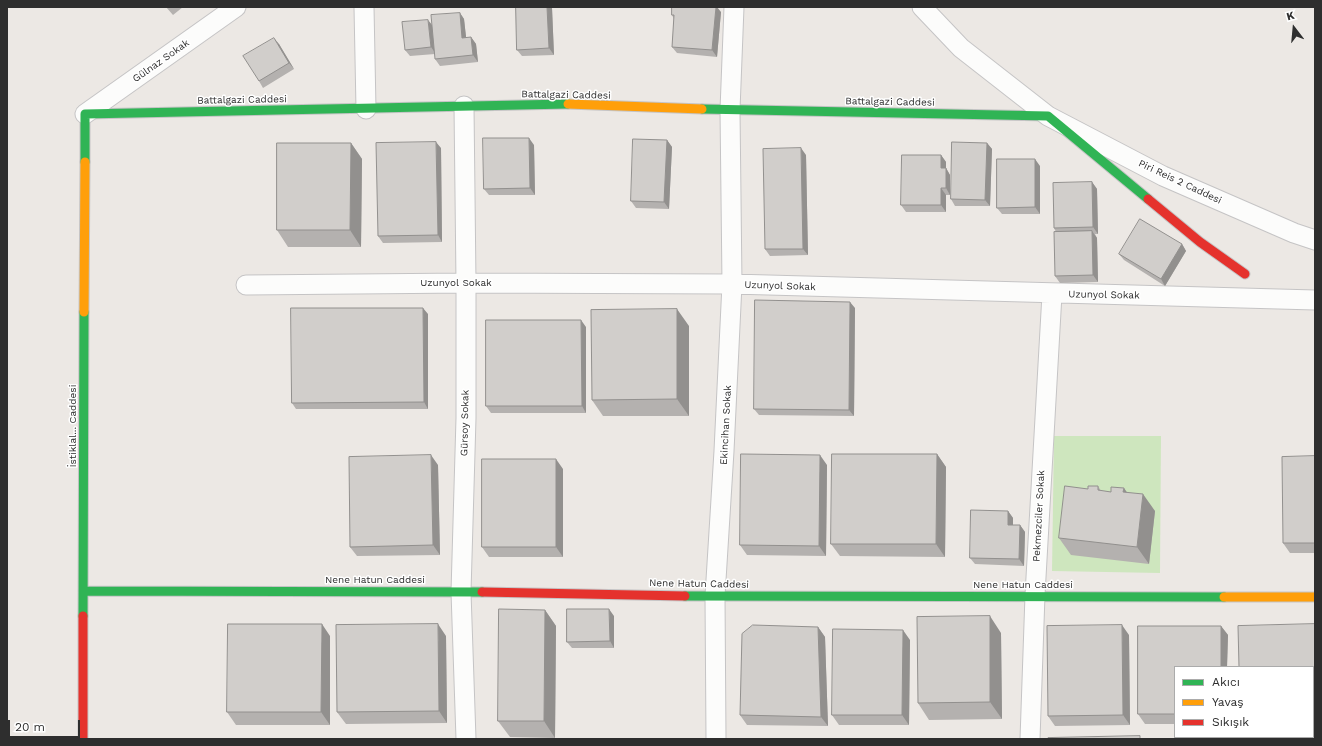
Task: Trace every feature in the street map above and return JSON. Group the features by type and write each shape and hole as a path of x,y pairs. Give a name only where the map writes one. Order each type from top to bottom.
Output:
{"street":[{"name":"Gülnaz Sokak","path":"85,114 236,7"},
{"path":"364,7 366,109"},
{"name":"Ekincihan Sokak","path":"716,739 715,596 724,459 732,284 730,110 734,7"},
{"name":"Piri Reis 2 Caddesi","path":"922,7 961,48 1048,116 1200,242 1245,274"},
{"name":"Battalgazi Caddesi","path":"85,114 557,104 730,110 1048,116"},
{"name":"Gürsoy Sokak","path":"464,106 466,418 461,592 466,739"},
{"name":"İstiklal... Caddesi","path":"83,739 85,114"},
{"name":"Piri Reis 2 Caddesi","path":"1048,116 1163,176 1294,233 1315,240"},
{"name":"Uzunyol Sokak","path":"246,285 466,283 732,284 1052,294 1315,300"},
{"name":"Pekmezciler Sokak","path":"1030,739 1035,595 1052,294"},
{"name":"Nene Hatun Caddesi","path":"83,591 461,592 715,596 1035,595 1315,597"}],"green space":[{"path":"1054,436 1161,436 1160,573 1052,571"}],"building":[{"path":"516,7 547,7 549,48 517,50"},
{"path":"672,7 716,7 712,50 672,47 674,15 672,15"},
{"path":"460,13 462,38 471,37 473,55 435,59 431,15"},
{"path":"428,20 431,47 405,50 402,22"},
{"path":"274,38 289,63 259,81 243,56"},
{"path":"483,138 529,138 530,188 484,189"},
{"path":"633,139 667,140 664,202 631,201"},
{"path":"436,142 438,235 378,236 376,143"},
{"path":"952,142 987,143 985,200 951,199"},
{"path":"277,143 351,143 350,230 277,230"},
{"path":"801,148 803,249 765,249 763,149"},
{"path":"902,155 941,155 941,168 946,168 946,188 941,188 941,205 901,205"},
{"path":"997,159 1035,159 1035,207 997,208"},
{"path":"1092,182 1093,227 1054,228 1053,183"},
{"path":"1140,219 1182,244 1161,279 1119,254"},
{"path":"1092,231 1093,275 1055,276 1054,232"},
{"path":"755,300 850,302 849,410 754,409"},
{"path":"291,308 423,308 424,402 292,403"},
{"path":"677,309 677,399 592,400 591,310"},
{"path":"486,320 581,320 582,406 486,406"},
{"path":"741,454 820,455 819,546 740,545"},
{"path":"832,454 937,454 936,544 831,544"},
{"path":"431,455 433,545 350,547 349,457"},
{"path":"1315,456 1315,543 1283,543 1282,457"},
{"path":"482,459 556,459 556,547 482,547"},
{"path":"1065,486 1088,489 1088,486 1098,486 1098,490 1111,492 1111,487 1124,488 1123,492 1143,494 1137,547 1059,538"},
{"path":"971,510 1008,511 1008,525 1020,525 1019,559 970,558"},
{"path":"499,609 545,610 544,721 498,721"},
{"path":"567,609 609,609 610,641 567,642"},
{"path":"990,616 990,702 918,703 917,617"},
{"path":"228,624 322,624 321,712 227,712"},
{"path":"438,624 439,711 337,712 336,625"},
{"path":"1315,624 1315,715 1314,666 1239,666 1238,626"},
{"path":"753,625 818,627 821,717 740,715 742,634"},
{"path":"1122,625 1123,715 1048,716 1047,626"},
{"path":"1138,626 1221,626 1221,666 1174,666 1174,714 1138,714"},
{"path":"833,629 903,630 902,715 832,715"},
{"path":"1140,736 1140,739 1048,739 1048,738"}],"traffic: fast":[{"path":"85,162 85,114 568,104"},
{"path":"702,109 1048,116 1148,199"},
{"path":"83,616 84,312"},
{"path":"83,591 482,592"},
{"path":"685,596 1224,597"}],"traffic: slow":[{"path":"568,104 702,109"},
{"path":"84,312 85,162"},
{"path":"1224,597 1315,597"}],"traffic: jam":[{"path":"1148,199 1200,242 1245,274"},
{"path":"482,592 685,596"},
{"path":"83,616 83,739"}]}
